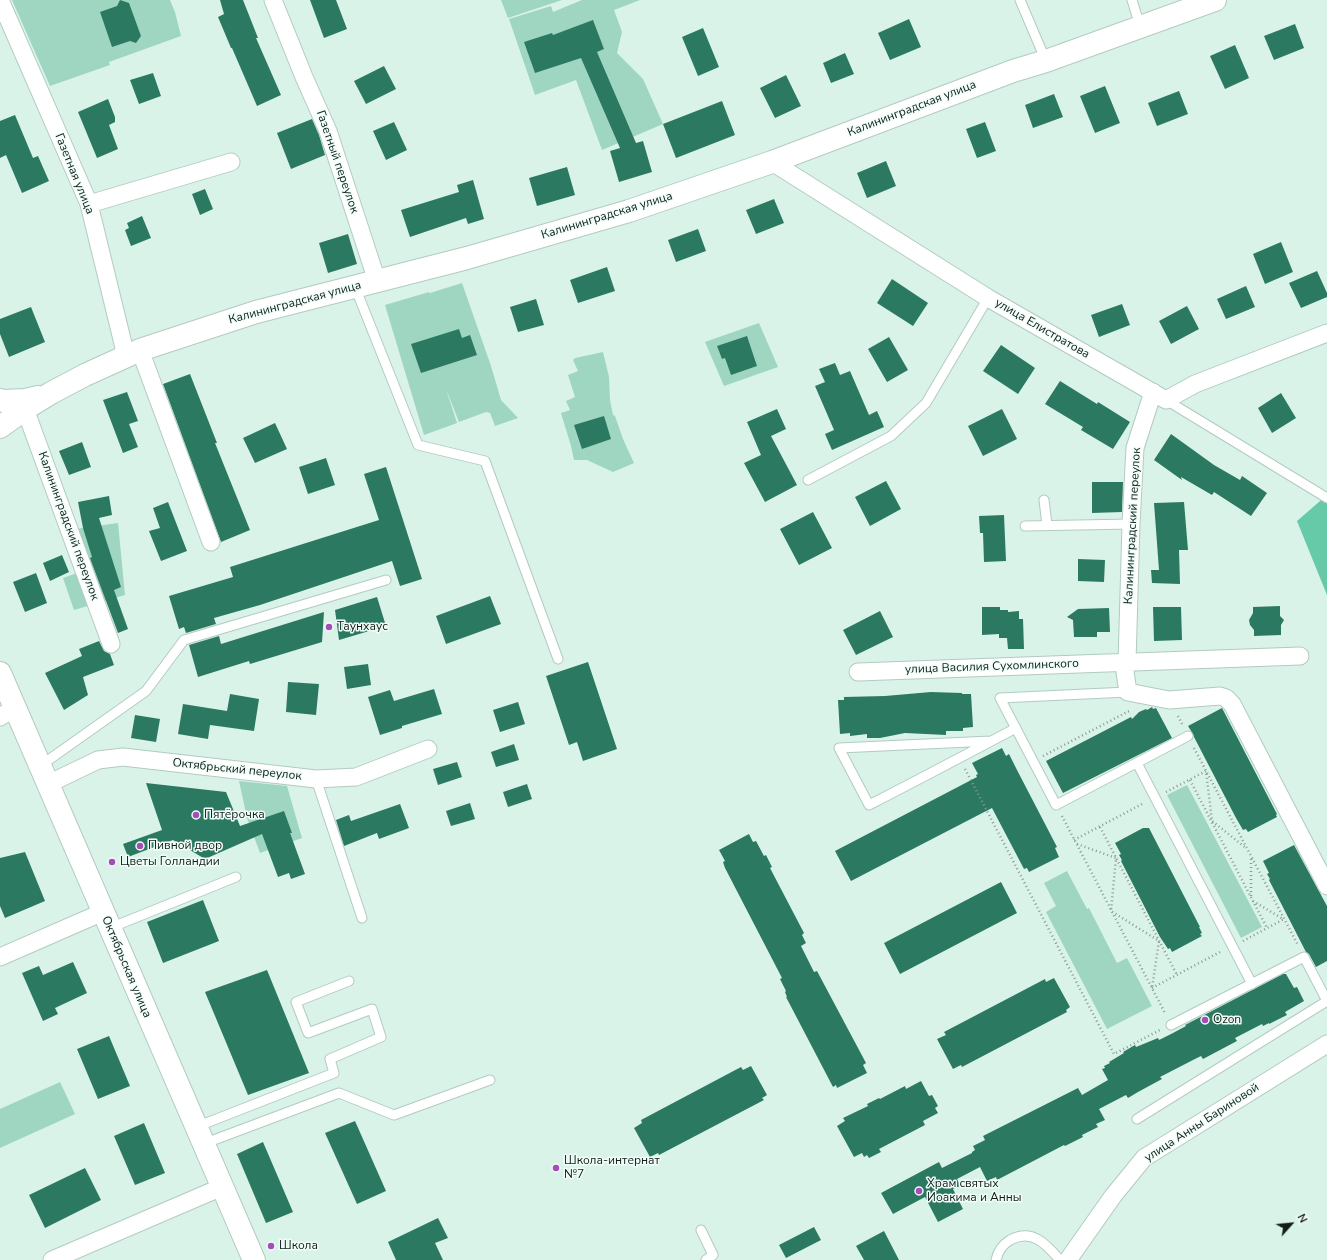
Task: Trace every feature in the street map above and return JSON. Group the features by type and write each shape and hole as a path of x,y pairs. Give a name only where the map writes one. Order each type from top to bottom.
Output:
{"street":[{"name":"Газетная улица","path":"0,0 89,204 133,353 211,542"},
{"name":"Газетный переулок","path":"273,0 304,77 328,131 377,281"},
{"name":"Калининградская улица","path":"0,426 25,408 51,393 85,375 133,353 256,312 468,258 629,211 772,162 1013,71 1046,61 1215,0"},
{"path":"89,204 231,162"},
{"name":"улица Елистратова","path":"772,162 988,298 1159,396"},
{"path":"1159,396 1195,384 1327,332"},
{"path":"0,400 24,400 51,393"},
{"name":"Калининградский переулок","path":"1127,662 1135,448 1159,396"},
{"name":"Калининградский переулок","path":"25,408 111,644"},
{"name":"улица Василия Сухомлинского","path":"858,672 1300,656"},
{"path":"1127,662 1125,672 1128,692 1163,698 1220,696 1226,698 1232,704 1327,886"},
{"name":"Октябрьская улица","path":"0,673 7,712 44,775 254,1260"},
{"name":"Октябрьский переулок","path":"44,775 98,760 123,757 316,779 356,778 428,749"},
{"path":"0,957 106,920"},
{"name":"улица Анны Бариновой","path":"1068,1260 1113,1196 1144,1158 1327,1044"},
{"path":"52,1260 222,1187"}],"lane":[{"path":"1020,0 1046,61"},
{"path":"1132,0 1140,26"},
{"path":"355,287 418,445 485,461 558,659"},
{"path":"808,480 891,436 926,403 988,298"},
{"path":"1159,396 1327,498"},
{"path":"1044,500 1047,525"},
{"path":"1025,526 1131,524"},
{"path":"44,775 146,691 184,640 386,580"},
{"path":"1128,692 1000,698 1056,805 1188,736"},
{"path":"991,741 839,748 869,805 1016,728"},
{"path":"1137,763 1252,984"},
{"path":"316,779 362,918"},
{"path":"106,920 236,877"},
{"path":"1137,1119 1327,1001 1304,957 1171,1025"},
{"path":"200,1135 334,1073 330,1059 381,1037 372,1009 308,1033 296,1002 349,981"},
{"path":"200,1135 339,1093 394,1115 490,1080"},
{"path":"701,1230 713,1255 706,1260"},
{"path":"996,1260 1001,1247 1008,1241 1018,1236 1029,1235 1040,1240 1060,1260"}],"path":[{"path":"1033,761 1163,698 1188,736 1304,957"},
{"path":"960,758 1114,1054 1171,1025 1056,805"},
{"path":"1074,840 1206,771"},
{"path":"1206,771 1212,821 1248,850"},
{"path":"1190,780 1268,928"},
{"path":"1100,827 1177,975"},
{"path":"1076,844 1116,858"},
{"path":"1251,856 1251,896"},
{"path":"1111,910 1116,858"},
{"path":"1253,900 1284,919"},
{"path":"1111,910 1159,941"},
{"path":"1152,988 1284,919"},
{"path":"1152,988 1159,941"}],"green space":[{"path":"12,0 170,0 175,12 181,36 109,62 110,65 50,86"},
{"path":"501,0 562,0 508,18"},
{"path":"582,0 640,0 614,10 622,32 617,53 643,79 663,124 602,150 576,80 535,95 509,19 551,6 553,12"},
{"path":"462,283 491,366 501,400 518,418 495,426 490,413 486,412 459,422 446,389 457,423 424,435 385,305 429,292 431,296 430,293"},
{"path":"759,323 778,367 724,386 705,342"},
{"path":"603,352 609,377 610,400 613,415 615,416 623,439 634,463 613,472 587,460 574,460 561,413 570,410 566,401 575,397 568,375 578,371 573,360 575,358"},
{"path":"1327,495 1327,595 1297,521"},
{"path":"118,523 125,595 74,610 63,578 77,573 75,529"},
{"path":"239,781 287,786 302,838 260,853 247,818"},
{"path":"1187,785 1262,927 1241,938 1167,795"},
{"path":"1067,871 1087,909 1089,908 1117,963 1127,958 1152,1006 1107,1029 1046,912 1056,906 1044,883"},
{"path":"60,1082 75,1114 0,1148 0,1109"}],"building":[{"path":"120,0 129,3 141,36 136,43 130,41 112,47 100,12 117,6"},
{"path":"220,0 243,0 258,38 256,38 281,95 257,106 218,17 224,14"},
{"path":"310,0 336,0 347,29 324,38"},
{"path":"909,19 921,47 890,60 878,33"},
{"path":"593,20 604,49 597,52 636,143 643,141 652,172 619,182 610,151 620,148 581,58 535,73 524,42 552,33 553,35"},
{"path":"1295,24 1304,48 1274,60 1264,36"},
{"path":"703,28 719,67 698,76 682,37"},
{"path":"1235,45 1249,78 1225,89 1210,56"},
{"path":"845,53 854,74 831,83 823,63"},
{"path":"384,66 396,89 366,104 354,81"},
{"path":"153,73 161,96 139,104 130,80"},
{"path":"786,75 801,106 775,118 760,88"},
{"path":"1105,86 1120,123 1095,133 1080,96"},
{"path":"1179,91 1188,114 1157,126 1148,103"},
{"path":"1054,94 1063,117 1033,128 1025,105"},
{"path":"108,99 115,117 115,122 109,125 118,149 97,158 78,112"},
{"path":"722,101 735,135 676,158 663,124"},
{"path":"15,115 33,158 38,156 49,181 22,193 6,155 0,158 0,121"},
{"path":"312,119 325,155 291,169 277,133"},
{"path":"394,122 407,150 386,160 373,131"},
{"path":"985,122 996,151 977,158 966,129"},
{"path":"886,161 896,186 867,198 857,173"},
{"path":"567,167 575,195 537,206 529,178"},
{"path":"473,180 484,219 468,224 466,218 410,237 401,210 459,192 457,185"},
{"path":"205,189 213,209 200,215 192,194"},
{"path":"774,199 784,223 756,234 746,210"},
{"path":"142,216 151,238 131,246 125,230 129,228 127,223"},
{"path":"698,229 706,251 676,262 668,240"},
{"path":"348,234 357,264 328,273 319,243"},
{"path":"1281,242 1293,272 1265,284 1253,254"},
{"path":"607,267 615,291 578,303 570,280"},
{"path":"1317,271 1327,293 1327,297 1301,308 1289,283"},
{"path":"892,279 928,303 913,326 877,303"},
{"path":"1246,286 1255,307 1226,319 1217,299"},
{"path":"536,299 544,325 518,332 510,307"},
{"path":"1122,304 1130,325 1099,337 1091,315"},
{"path":"1187,306 1199,329 1171,344 1159,321"},
{"path":"31,307 45,342 9,357 0,334 0,319"},
{"path":"459,329 462,338 470,335 477,355 421,373 411,344"},
{"path":"747,336 757,366 731,375 725,358 722,359 717,346"},
{"path":"889,337 908,370 887,382 868,349"},
{"path":"1001,345 1035,368 1018,394 983,371"},
{"path":"835,363 840,375 850,371 869,415 877,411 884,427 832,450 825,434 834,430 815,386 825,382 819,369"},
{"path":"190,374 217,443 215,443 250,530 221,542 163,384"},
{"path":"1060,381 1130,422 1113,449 1081,430 1083,427 1045,404"},
{"path":"127,392 138,421 129,424 138,447 123,453 103,400"},
{"path":"1281,393 1296,418 1272,433 1258,408"},
{"path":"777,409 786,429 771,436 797,485 765,502 744,463 761,455 747,422"},
{"path":"1002,409 1017,439 983,456 968,426"},
{"path":"604,416 611,439 582,449 574,425"},
{"path":"275,423 287,449 255,463 243,438"},
{"path":"1171,434 1214,465 1240,480 1242,476 1267,493 1251,516 1214,492 1212,495 1181,477 1182,480 1154,460"},
{"path":"82,442 91,467 69,475 59,451"},
{"path":"326,458 335,485 308,494 299,467"},
{"path":"386,467 422,579 400,586 392,561 260,605 214,618 216,624 186,633 184,627 179,629 169,596 233,577 230,567 379,520 364,474"},
{"path":"886,481 901,509 870,526 855,497"},
{"path":"1092,482 1123,482 1122,512 1092,513"},
{"path":"109,496 112,515 99,518 121,587 114,590 128,629 118,633 90,558 92,557 83,528 78,502"},
{"path":"168,502 187,551 161,561 149,531 160,528 153,508"},
{"path":"1184,502 1188,550 1179,550 1180,584 1152,583 1151,570 1159,570 1154,503"},
{"path":"813,512 832,548 799,565 780,529"},
{"path":"1004,515 1006,561 984,562 983,533 980,533 979,516"},
{"path":"62,555 69,572 50,581 43,563"},
{"path":"1078,559 1105,560 1104,582 1078,581"},
{"path":"36,573 47,603 25,612 13,582"},
{"path":"490,596 501,624 446,644 436,616"},
{"path":"377,597 386,626 339,640 335,610"},
{"path":"1280,606 1280,616 1284,620 1281,625 1281,635 1254,636 1254,630 1250,625 1249,620 1253,613 1253,607"},
{"path":"982,607 1000,607 1000,610 1008,610 1008,612 1019,611 1019,619 1023,619 1024,649 1008,649 1007,638 999,638 999,634 982,635"},
{"path":"1153,607 1181,607 1182,640 1154,641"},
{"path":"1109,608 1110,632 1097,632 1097,637 1074,637 1073,620 1067,617 1078,609"},
{"path":"880,611 893,637 856,655 843,630"},
{"path":"324,612 322,642 250,664 249,661 198,677 189,645 219,636 221,644"},
{"path":"99,641 104,651 110,654 114,665 83,677 88,695 64,710 45,673 82,656 79,649"},
{"path":"588,662 617,749 583,761 577,742 569,745 546,676"},
{"path":"368,664 371,685 347,689 344,667"},
{"path":"288,682 319,684 316,715 286,712"},
{"path":"434,689 442,714 402,726 402,728 380,735 368,697 390,690 394,701"},
{"path":"931,692 971,694 973,727 963,728 963,731 946,731 946,735 905,733 880,738 867,738 867,734 850,736 850,733 840,734 838,700 844,700 844,697 885,696"},
{"path":"230,694 259,699 254,731 210,725 208,739 178,734 183,704 227,711"},
{"path":"518,702 525,724 500,732 493,710"},
{"path":"1152,707 1153,709 1156,708 1172,738 1063,793 1046,761 1131,717 1132,719 1139,712"},
{"path":"1222,708 1277,814 1277,817 1248,832 1246,829 1243,830 1236,818 1188,726"},
{"path":"135,715 160,719 156,742 131,738"},
{"path":"514,744 519,760 496,767 491,752"},
{"path":"1002,748 1006,756 1009,754 1057,847 1055,848 1059,857 1029,872 1027,868 1024,869 992,808 851,881 835,851 977,777 976,775 978,774 972,763"},
{"path":"457,762 462,777 438,785 433,769"},
{"name":"Пятёрочка","path":"146,783 226,792 240,826 284,811 292,833 290,833 305,874 291,879 289,873 278,877 262,834 205,859 173,840 128,857 123,844 162,830"},
{"path":"527,784 532,799 508,807 503,792"},
{"path":"470,803 475,819 451,826 446,811"},
{"path":"400,804 409,828 379,839 377,833 344,846 336,820 349,815 351,821"},
{"path":"1143,828 1149,828 1202,933 1200,934 1202,936 1172,952 1170,948 1168,949 1160,937 1121,861 1122,860 1119,855 1121,854 1115,843"},
{"path":"749,834 753,842 756,841 764,856 766,855 772,867 770,868 804,933 802,935 806,943 801,946 814,972 817,971 866,1063 863,1065 867,1073 837,1088 836,1085 833,1087 786,997 786,991 780,979 782,978 725,868 723,862 725,861 719,850"},
{"path":"1294,845 1327,906 1327,961 1316,967 1309,954 1306,952 1269,880 1270,879 1267,874 1269,873 1263,861"},
{"path":"25,852 45,901 5,918 0,906 0,858"},
{"path":"1001,882 1017,913 900,974 884,943"},
{"path":"203,900 219,941 163,963 147,922"},
{"path":"73,962 87,993 55,1008 58,1014 43,1021 22,973 39,966 43,975"},
{"path":"267,970 309,1073 248,1095 205,992"},
{"path":"1283,974 1286,974 1294,988 1297,987 1304,1001 1285,1012 1287,1015 1269,1024 1263,1026 1262,1024 1235,1038 1237,1041 1203,1059 1201,1056 1160,1077 1162,1079 1128,1098 1126,1095 1099,1109 1105,1120 1096,1124 1098,1127 1082,1135 1083,1137 1065,1146 1064,1145 997,1180 996,1177 987,1181 980,1167 957,1179 960,1186 953,1189 963,1209 938,1222 925,1197 893,1214 881,1193 939,1162 942,1168 972,1153 975,1150 973,1146 985,1140 983,1136 1078,1088 1082,1095 1108,1080 1102,1069 1110,1063 1109,1062 1124,1053 1123,1052 1135,1045 1136,1047 1158,1038 1159,1040"},
{"path":"1054,978 1070,1007 1066,1010 1067,1012 962,1067 961,1065 953,1069 937,1039 946,1035 944,1032 1045,979 1046,982"},
{"path":"109,1036 130,1086 98,1099 77,1049"},
{"path":"751,1066 767,1095 762,1098 764,1100 659,1155 658,1153 650,1157 634,1128 642,1123 641,1120 741,1067 743,1070"},
{"path":"921,1081 929,1096 932,1095 938,1106 935,1108 938,1113 923,1121 925,1125 879,1149 881,1152 869,1158 867,1155 864,1157 862,1153 854,1157 837,1126 845,1121 843,1118 868,1106 867,1104 879,1098 880,1099 905,1086 906,1089"},
{"path":"355,1121 386,1191 357,1204 325,1133"},
{"path":"144,1123 165,1173 135,1185 114,1136"},
{"path":"263,1142 293,1212 266,1223 237,1154"},
{"path":"85,1168 101,1200 45,1228 29,1195"},
{"path":"438,1218 448,1238 435,1243 443,1260 396,1260 388,1242"},
{"path":"814,1227 821,1240 786,1258 779,1245"},
{"path":"884,1231 899,1260 864,1260 856,1246"}],"place":[{"name":"Таунхаус","path":"329,627"},
{"name":"Пятёрочка","path":"196,815"},
{"name":"Пивной двор","path":"140,846"},
{"name":"Цветы Голландии","path":"112,862"},
{"name":"Ozon","path":"1205,1020"},
{"name":"Школа-интернат №7","path":"556,1168"},
{"name":"Храм святых Иоакима и Анны","path":"919,1191"},
{"name":"Школа","path":"271,1246"}]}
